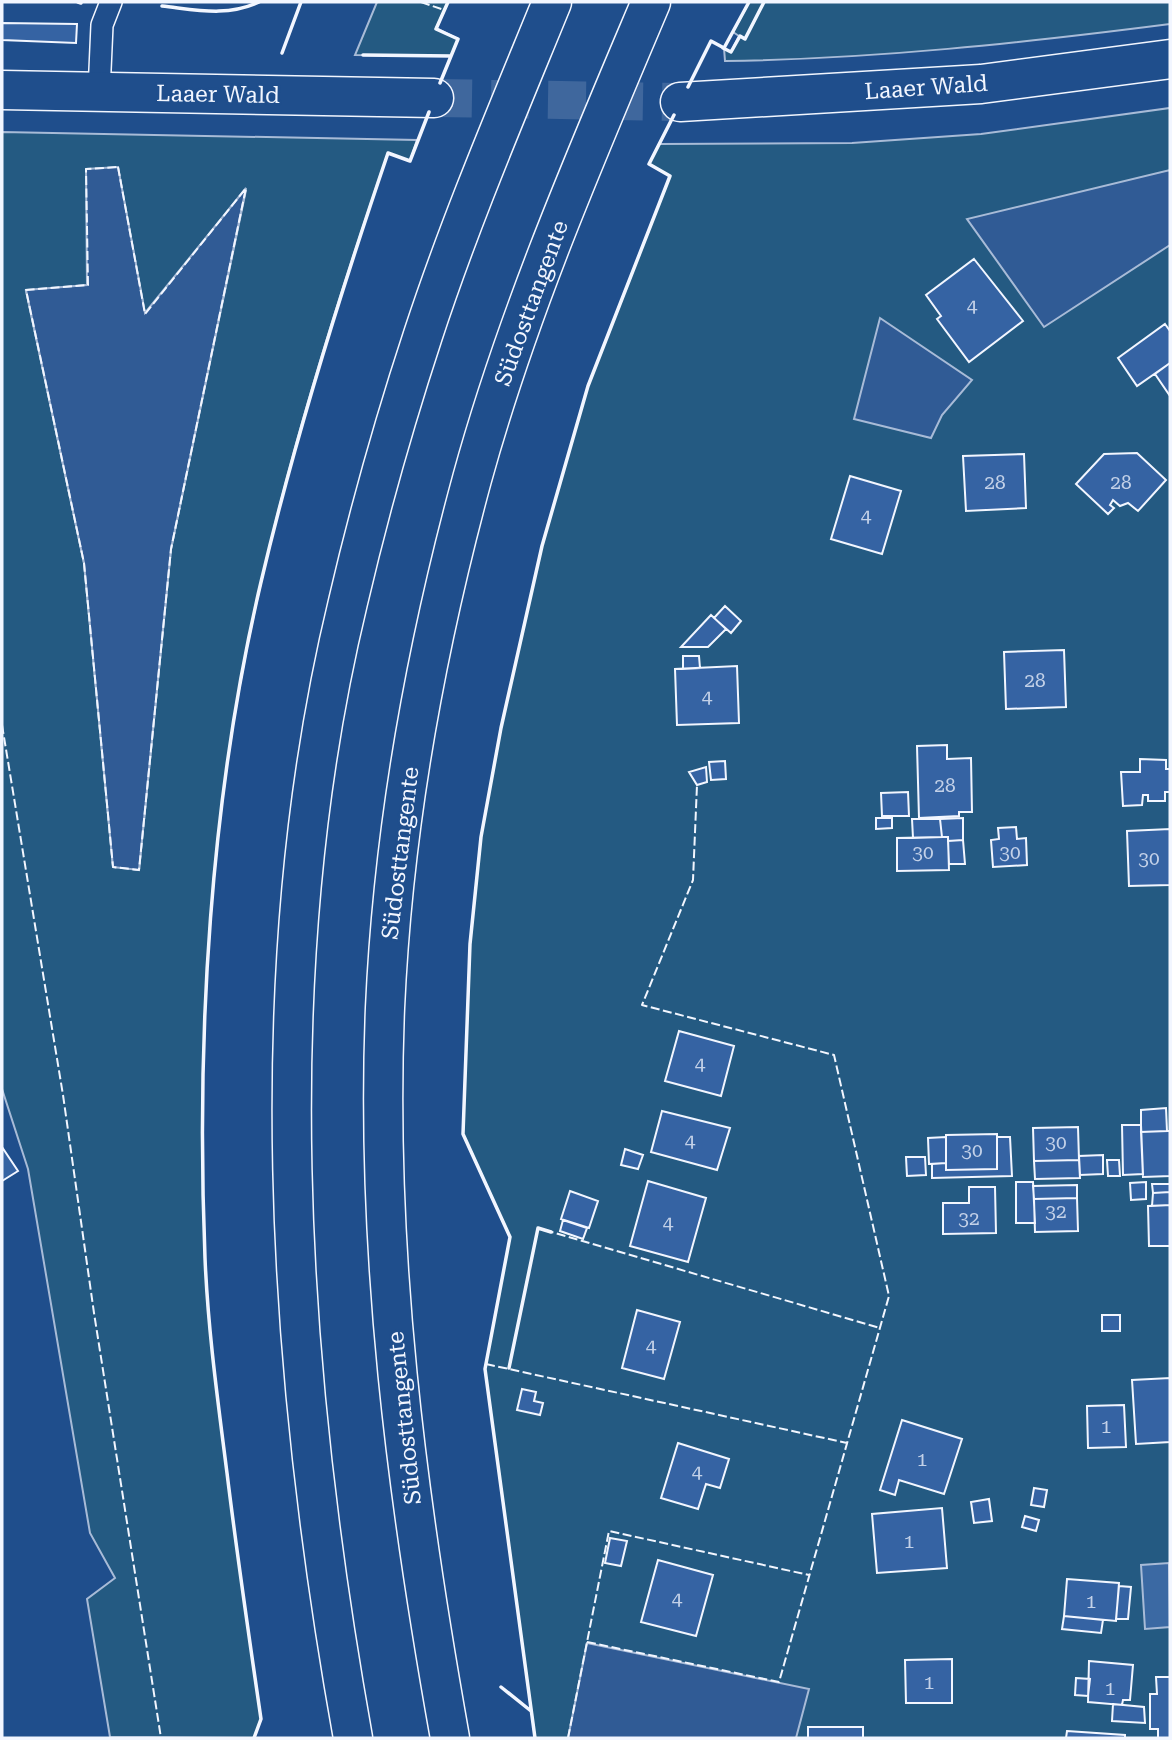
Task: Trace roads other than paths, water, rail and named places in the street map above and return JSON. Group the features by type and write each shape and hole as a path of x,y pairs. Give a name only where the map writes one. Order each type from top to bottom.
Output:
{"main road":[{"path":"353,1738 335,1638 302,1376 295,1263 292,1137 294,1017 306,853 327,707 342,630 389,445 424,332 490,153 552,2"},
{"name":"Südosttangente","path":"450,1738 428,1616 402,1415 389,1264 383,1142 385,1009 394,889 419,708 472,479 512,349 573,190 651,2"},
{"name":"Laaer Wald","path":"680,102 981,84 1170,59"},
{"name":"Laaer Wald","path":"2,90 434,97"}],"lane":[{"path":"99,92 102,25 111,2"}],"tunnel":[{"path":"434,98 680,102"}]}
